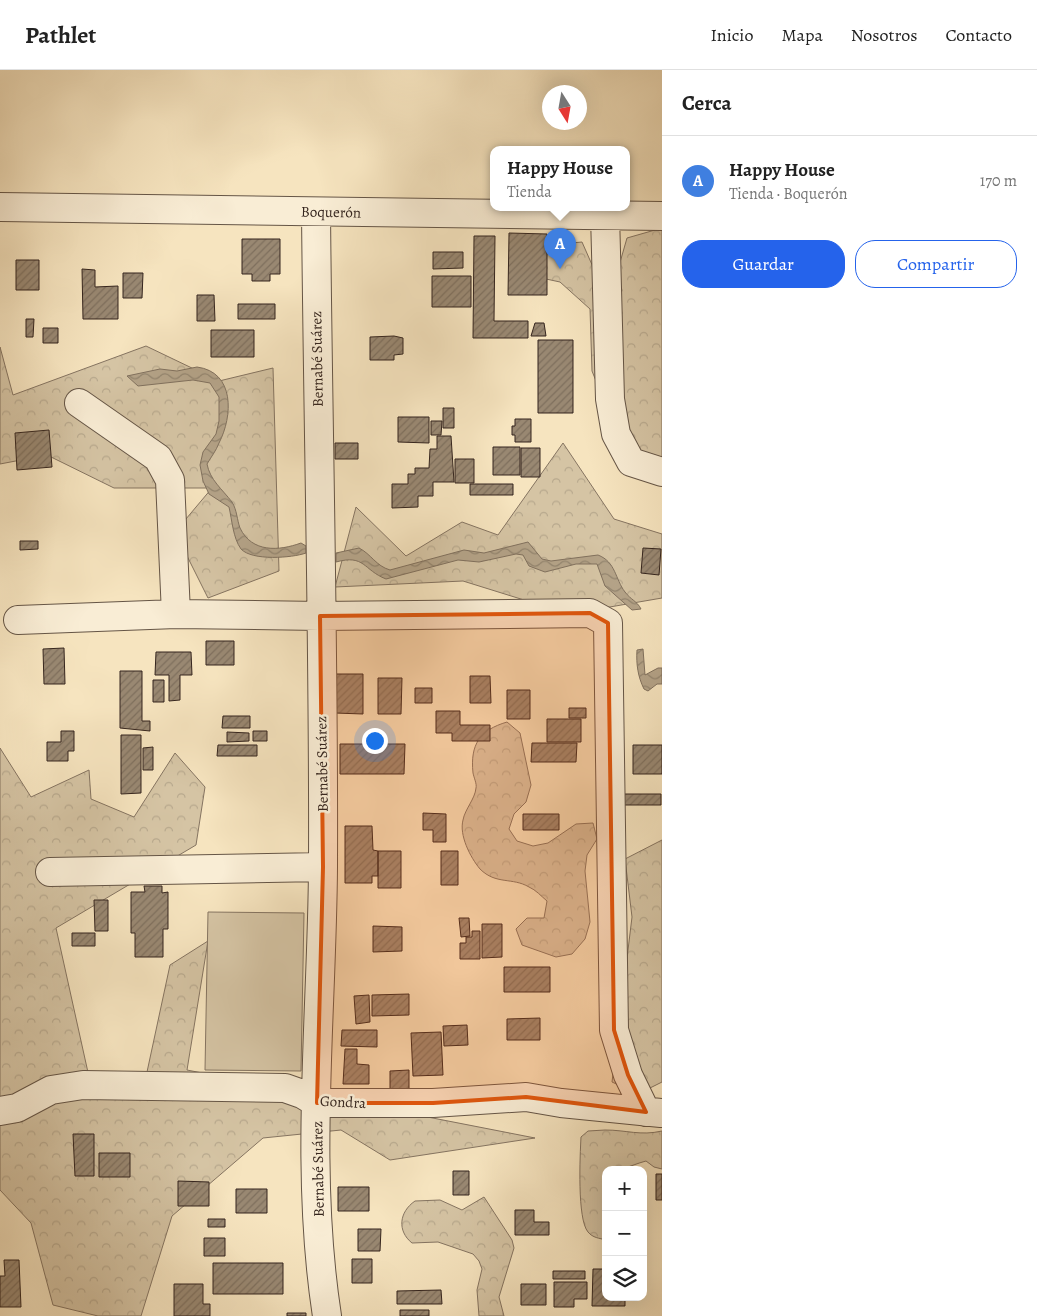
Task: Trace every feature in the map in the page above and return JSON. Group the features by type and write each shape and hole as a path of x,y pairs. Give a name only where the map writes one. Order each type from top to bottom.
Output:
{"street":[{"name":"Boquerón","path":"0,207 662,216"},
{"name":"Bernabé Suárez","path":"316,212 323,867 316,1168 319,1233 327,1316"},
{"path":"605,215 610,399 616,434 631,462 662,472"},
{"path":"79,403 158,458 170,480 176,614"},
{"path":"18,620 176,614 320,616 590,613 608,623 614,1030 628,1075 654,1113"},
{"path":"50,872 323,867"},
{"name":"Gondra","path":"0,1111 16,1108 51,1090 82,1085 285,1088 302,1094 318,1103 433,1103 526,1097 654,1113"}],"highlighted area":[{"path":"590,613 608,623 614,1030 628,1075 646,1112 526,1097 433,1103 317,1103 323,867 320,616"}],"green space":[{"path":"662,228 662,468 631,468 592,371 590,309 560,282 523,274 530,247 582,242 597,276 619,266 627,238"},
{"path":"146,346 219,381 273,368 279,571 208,598 175,532 212,488 114,488 47,455 0,464 0,347 13,395"},
{"path":"563,443 614,519 662,534 662,598 569,614 463,581 335,587 356,507 406,556 462,522 498,535"},
{"path":"507,722 520,733 531,785 526,802 514,814 509,829 517,841 533,846 548,843 576,824 593,823 597,839 587,855 585,871 590,922 585,939 572,954 556,957 522,945 516,929 527,918 544,918 547,901 523,884 498,879 486,874 480,869 473,858 464,839 463,820 474,796 476,786 472,763 475,746 490,729"},
{"path":"0,748 31,797 89,770 91,799 134,817 175,753 205,787 196,845 56,928 91,1086 147,1072 170,965 208,941 187,1070 535,1138 390,1160 341,1130 263,1138 172,1216 141,1316 98,1316 53,1305 31,1223 0,1190"},
{"path":"662,840 662,1082 638,1094 612,1082 632,917 625,859"},
{"path":"208,912 304,913 301,1071 205,1070"},
{"path":"613,1130 640,1133 662,1131 662,1169 654,1167 646,1161 630,1166 602,1166 602,1239 592,1236 588,1232 584,1225 582,1214 580,1187 581,1137 588,1131"},
{"path":"484,1197 512,1240 514,1248 499,1297 504,1316 479,1316 477,1290 482,1269 479,1261 473,1254 438,1242 412,1243 407,1238 402,1227 403,1216 415,1201 440,1200 462,1210"}],"water":[{"path":"197,367 209,371 218,377 228,397 227,420 224,432 207,464 214,480 234,505 240,528 245,536 259,546 284,548 301,543 306,546 306,553 291,556 263,557 246,553 241,549 236,540 229,507 209,494 203,481 200,465 203,452 216,434 219,421 219,397 210,383 193,380 138,386 127,376 160,369 177,371"},
{"path":"528,542 542,559 551,561 598,555 604,558 612,566 625,592 641,609 632,610 605,586 597,564 576,564 545,572 529,566 523,555 516,554 479,562 458,560 386,579 358,561 346,560 336,562 336,553 359,548 381,566 390,570 464,550 484,553"},
{"path":"643,649 645,675 658,668 662,668 662,684 657,684 648,691 644,689 637,665 637,650"}],"building":[{"path":"509,233 547,234 547,295 508,295"},
{"path":"474,236 495,236 494,321 528,321 528,338 473,338"},
{"path":"242,239 280,239 280,274 270,274 270,281 252,281 252,274 242,274"},
{"path":"433,252 463,252 463,268 433,269"},
{"path":"16,260 39,260 39,290 16,290"},
{"path":"82,269 95,270 95,287 118,286 118,319 83,319"},
{"path":"123,273 143,273 142,298 123,298"},
{"path":"432,276 471,276 471,307 432,307"},
{"path":"197,295 214,295 215,321 197,321"},
{"path":"238,304 275,304 275,319 238,319"},
{"path":"26,319 34,319 33,337 26,337"},
{"path":"535,323 544,323 546,336 531,336"},
{"path":"43,328 58,328 58,343 43,343"},
{"path":"211,330 254,330 254,357 211,357"},
{"path":"394,336 403,338 403,354 394,355 394,360 370,360 370,337"},
{"path":"538,340 573,340 573,413 538,413"},
{"path":"443,408 454,408 454,428 443,428"},
{"path":"398,417 429,417 429,443 398,442"},
{"path":"515,419 531,419 531,442 515,442 515,435 512,435 512,426 515,426"},
{"path":"431,421 442,421 441,435 431,435"},
{"path":"49,430 52,467 17,470 15,433"},
{"path":"437,436 451,436 454,482 433,482 433,496 418,496 418,507 392,508 392,484 408,484 408,474 415,474 415,468 429,468 430,449 437,449"},
{"path":"335,443 358,443 358,459 335,459"},
{"path":"493,447 520,447 520,475 493,475"},
{"path":"521,448 540,448 540,477 521,477"},
{"path":"455,459 474,459 474,483 455,483"},
{"path":"470,484 513,484 513,495 470,495"},
{"path":"20,541 38,541 38,549 20,550"},
{"path":"643,548 661,549 659,575 641,573"},
{"path":"206,641 234,641 234,665 206,665"},
{"path":"64,648 65,684 44,684 43,649"},
{"path":"156,652 191,652 192,675 180,675 180,700 169,701 169,675 155,675"},
{"path":"120,671 142,671 142,721 150,721 150,731 120,728"},
{"path":"335,674 363,674 363,714 335,713"},
{"path":"470,676 490,676 491,703 470,703"},
{"path":"378,678 402,678 401,714 378,714"},
{"path":"153,680 164,680 164,702 153,702"},
{"path":"415,688 432,688 432,703 415,703"},
{"path":"507,690 530,690 530,719 507,719"},
{"path":"569,708 586,708 586,718 569,718"},
{"path":"436,711 460,711 460,725 490,725 490,741 452,741 452,733 436,733"},
{"path":"223,716 250,716 250,728 222,728"},
{"path":"547,719 581,719 581,742 547,742"},
{"path":"61,731 74,731 74,751 68,751 68,761 47,761 47,742 61,742"},
{"path":"253,731 267,731 267,741 253,741"},
{"path":"227,732 249,733 249,741 227,742"},
{"path":"121,735 141,735 141,793 121,794"},
{"path":"532,743 577,743 576,762 531,762"},
{"path":"340,744 405,744 404,774 340,774"},
{"path":"218,745 257,745 257,756 217,756"},
{"path":"633,745 662,745 662,774 633,774"},
{"path":"153,747 153,770 143,770 143,748"},
{"path":"623,794 661,794 661,805 623,805"},
{"path":"423,813 446,814 446,842 433,842 433,830 423,830"},
{"path":"523,814 559,814 559,830 523,830"},
{"path":"345,826 372,826 373,850 378,851 378,876 372,876 372,883 345,883"},
{"path":"378,851 401,851 401,888 378,888"},
{"path":"441,851 458,851 458,885 441,885"},
{"path":"144,886 162,886 162,893 168,892 168,929 163,929 163,957 135,957 135,933 131,933 131,892 145,892"},
{"path":"94,900 108,900 108,931 95,931"},
{"path":"459,918 469,918 470,936 461,937"},
{"path":"482,924 502,924 502,957 482,958"},
{"path":"373,926 402,927 402,951 373,952"},
{"path":"472,931 480,931 480,959 460,959 460,943 466,943 466,937 472,937"},
{"path":"72,933 95,933 95,946 72,946"},
{"path":"504,967 550,967 550,992 504,992"},
{"path":"409,994 409,1015 372,1016 372,995"},
{"path":"369,995 370,1022 356,1024 354,996"},
{"path":"540,1018 540,1040 507,1040 507,1019"},
{"path":"467,1025 468,1045 444,1046 443,1026"},
{"path":"342,1030 377,1030 377,1047 341,1046"},
{"path":"441,1032 443,1075 413,1076 411,1033"},
{"path":"345,1049 357,1049 357,1064 369,1065 369,1084 343,1084"},
{"path":"409,1070 409,1091 390,1092 390,1071"},
{"path":"73,1134 94,1134 94,1176 75,1176"},
{"path":"99,1153 130,1153 130,1177 99,1177"},
{"path":"453,1171 469,1171 469,1195 453,1195"},
{"path":"656,1174 662,1174 662,1200 656,1200"},
{"path":"178,1181 209,1182 209,1206 178,1206"},
{"path":"338,1187 369,1187 369,1211 338,1211"},
{"path":"236,1189 267,1189 267,1213 236,1213"},
{"path":"515,1210 534,1210 534,1222 549,1222 549,1235 515,1235"},
{"path":"208,1219 225,1219 225,1227 208,1227"},
{"path":"358,1229 381,1229 380,1251 358,1251"},
{"path":"204,1238 225,1238 225,1256 204,1256"},
{"path":"352,1259 372,1259 372,1283 352,1283"},
{"path":"4,1260 19,1260 21,1307 0,1307 0,1276 5,1276"},
{"path":"213,1263 283,1263 283,1294 213,1294"},
{"path":"593,1269 602,1269 602,1301 625,1301 625,1306 592,1306"},
{"path":"553,1271 585,1271 585,1279 553,1279"},
{"path":"554,1282 587,1282 587,1299 574,1299 574,1307 554,1307"},
{"path":"174,1284 203,1284 203,1304 210,1304 210,1316 174,1316"},
{"path":"521,1284 546,1284 546,1305 521,1305"},
{"path":"441,1290 442,1304 397,1304 397,1291"},
{"path":"400,1310 429,1310 429,1316 400,1316"},
{"path":"287,1313 306,1313 306,1316 287,1316"}],"place":[{"name":"Happy House","path":"560,269"}]}
